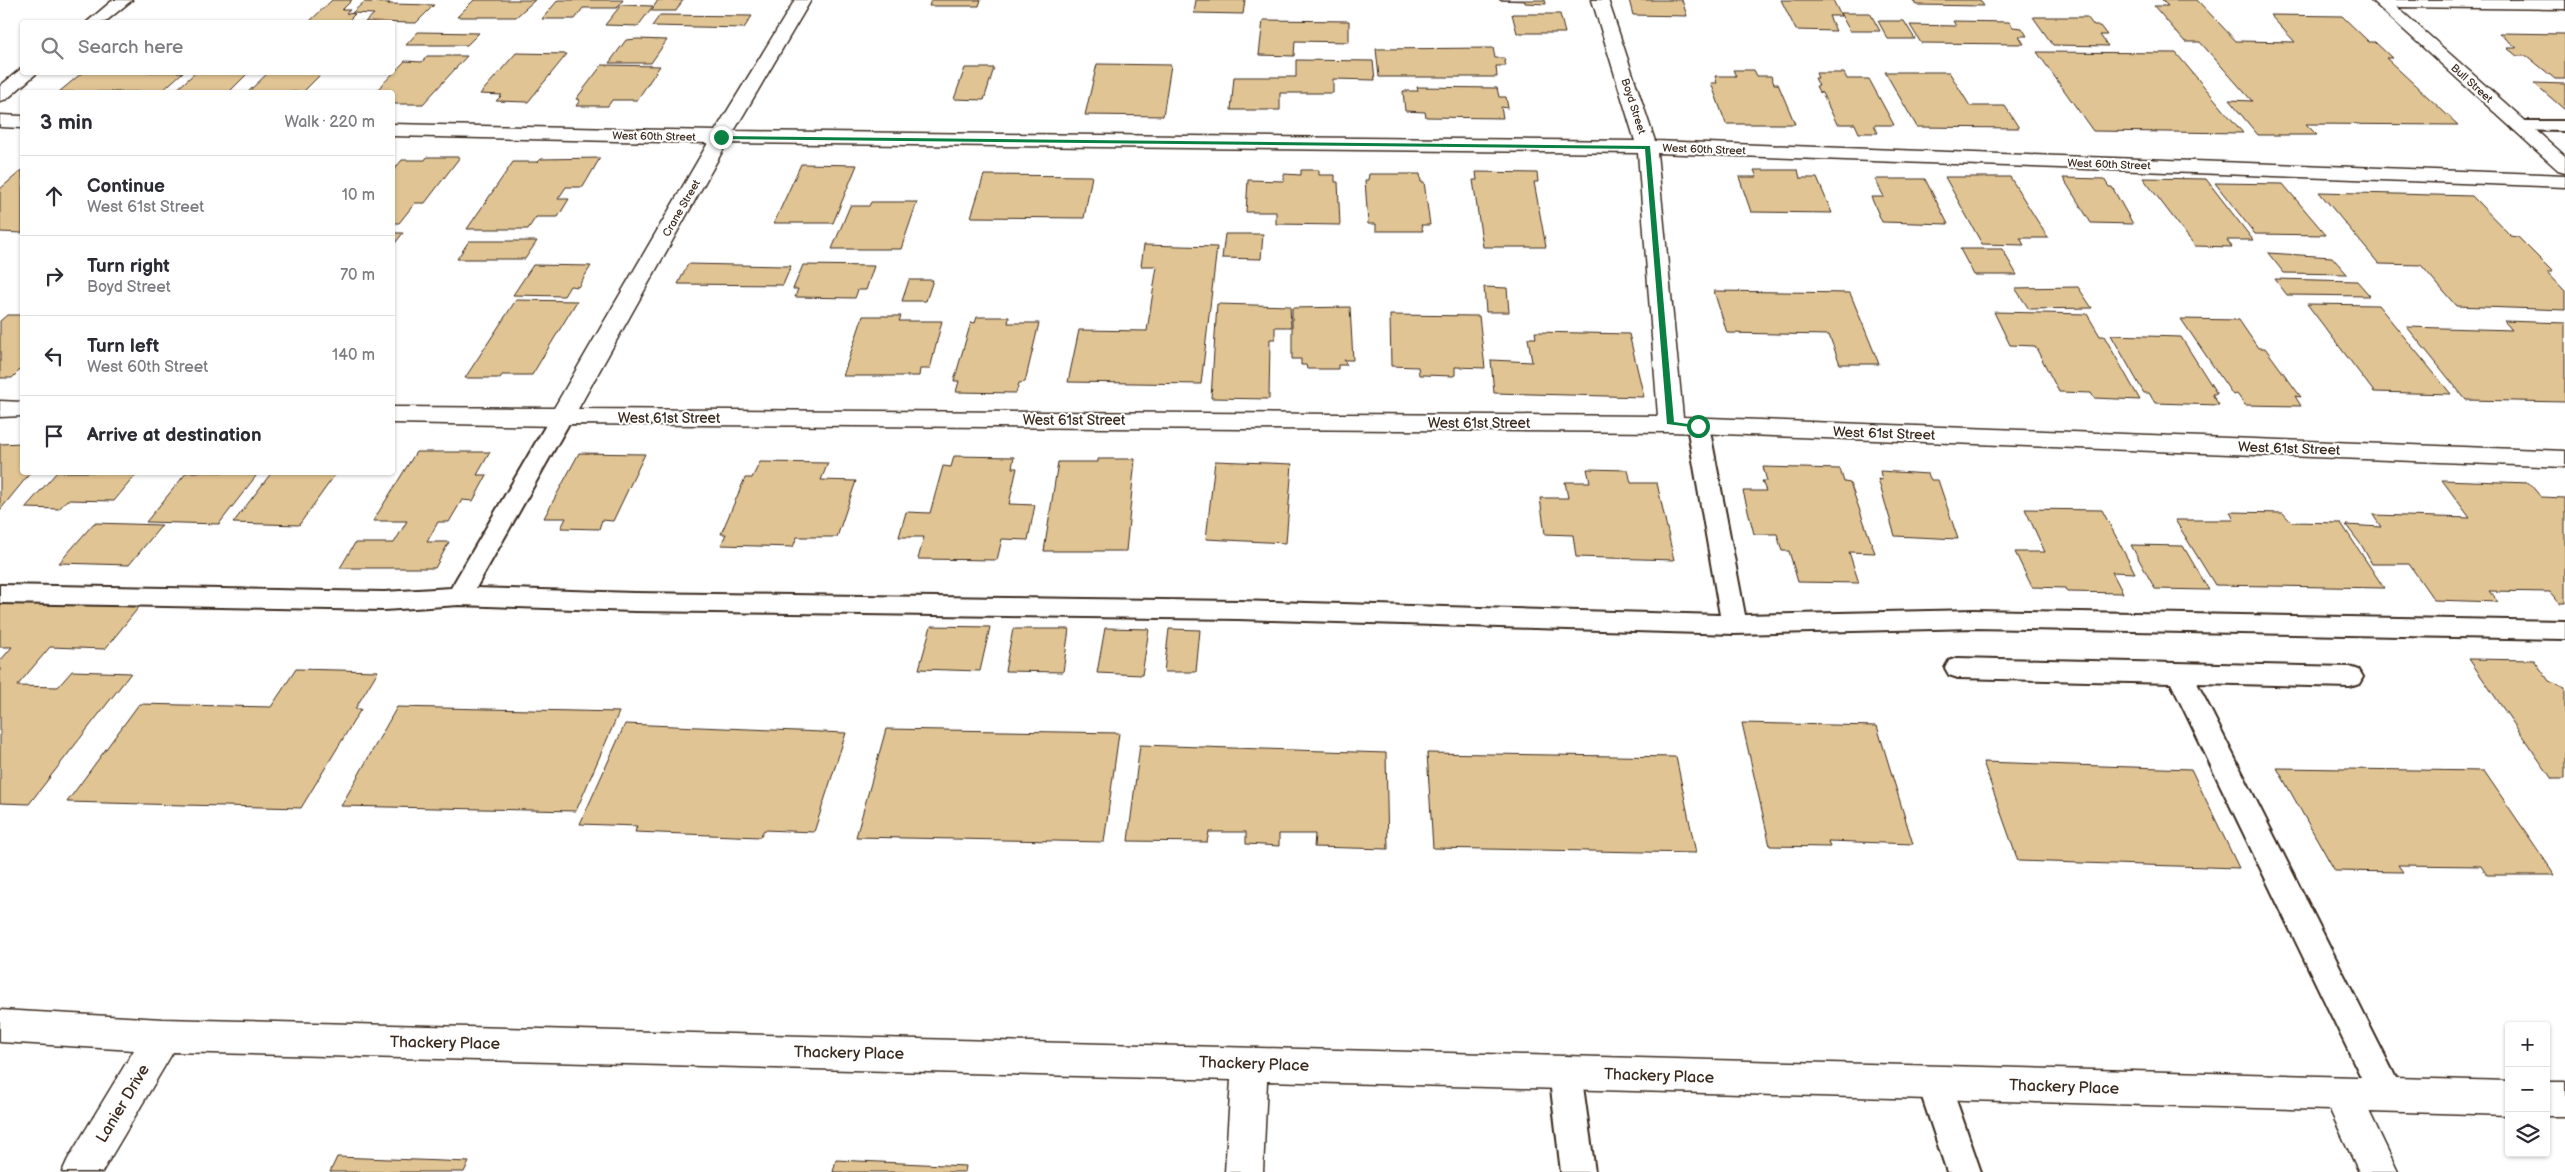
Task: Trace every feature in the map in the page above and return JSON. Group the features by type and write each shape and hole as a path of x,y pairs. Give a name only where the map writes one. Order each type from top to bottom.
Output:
{"street":[{"path":"97,20 124,0"},
{"name":"Crane Street","path":"562,418 721,137 803,0"},
{"name":"Boyd Street","path":"1600,0 1648,147 1671,424"},
{"path":"2381,1 2565,4"},
{"name":"Bull Street","path":"2381,1 2565,166"},
{"path":"0,95 25,75"},
{"path":"0,121 20,122"},
{"name":"West 60th Street","path":"395,130 721,137 1648,147 2565,181"},
{"path":"0,409 20,409"},
{"name":"West 61st Street","path":"395,415 562,418 1671,424 2565,459"},
{"name":"Thackery Place","path":"0,1026 163,1034 2505,1098"},
{"name":"Lanier Drive","path":"81,1172 163,1034"},
{"path":"1244,1172 1250,1063"},
{"path":"2341,1094 2379,1172"},
{"path":"2550,1099 2565,1099"}],"lane":[{"path":"2520,126 2565,126"},
{"path":"458,596 562,418"},
{"path":"1698,426 1734,625"},
{"path":"0,594 384,601 458,596 634,602 1238,610 1734,625 1974,619 2564,631"},
{"path":"1958,668 2350,677"},
{"path":"2179,673 2387,1095"},
{"path":"1565,1072 1578,1172"},
{"path":"1934,1082 1964,1172"}],"building":[{"path":"332,0 352,0 342,10 350,10 346,13 355,14 349,20 311,20"},
{"path":"474,0 535,0 516,17 457,17"},
{"path":"558,0 623,0 617,8 583,8 575,19 542,19"},
{"path":"658,0 683,0 676,11 651,11"},
{"path":"931,0 981,0 979,6 929,6"},
{"path":"1196,0 1245,0 1243,14 1194,13"},
{"path":"1499,0 1545,0 1546,4 1525,3 1525,1"},
{"path":"1629,0 1682,0 1687,16 1633,15"},
{"path":"1781,0 1833,0 1841,16 1829,16 1836,31 1796,30"},
{"path":"1913,0 1980,0 1984,6 1916,5"},
{"path":"2162,0 2197,0 2236,41 2295,42 2270,15 2342,16 2369,42 2375,42 2392,58 2386,58 2458,125 2306,124 2317,135 2258,135 2229,100 2252,101 2200,42 2185,42 2154,6 2168,6"},
{"path":"364,2 434,5 416,23 395,23 395,20 367,20 374,14 352,13"},
{"path":"621,5 653,6 638,26 605,25"},
{"path":"1840,13 1870,13 1880,31 1850,31"},
{"path":"1512,14 1560,14 1565,33 1517,33"},
{"path":"660,15 752,16 744,28 652,26"},
{"path":"2033,17 2087,17 2094,26 2100,26 2107,35 2100,35 2108,46 2053,45"},
{"path":"1263,20 1349,21 1349,42 1295,41 1294,56 1259,55"},
{"path":"1878,21 1904,21 1915,39 1888,39"},
{"path":"1953,21 2009,22 2013,27 2022,28 2027,36 2019,36 2024,44 1921,43 1910,25 1956,26"},
{"path":"418,32 479,33 467,45 406,45"},
{"path":"2499,33 2565,34 2565,79 2555,79 2527,56 2517,56 2507,48 2517,48"},
{"path":"626,40 667,40 651,63 609,63"},
{"path":"1493,48 1495,58 1504,58 1506,66 1496,66 1497,77 1379,77 1376,49"},
{"path":"2037,52 2176,53 2243,133 2093,131"},
{"path":"516,53 567,54 528,102 496,101 502,95 480,94"},
{"path":"427,56 467,56 423,104 395,104 395,90 377,90 391,75 395,75 395,71 405,61 422,62"},
{"path":"1296,60 1373,61 1375,80 1333,79 1333,93 1280,93 1280,110 1231,110 1234,77 1296,77"},
{"path":"1097,64 1171,65 1163,116 1085,115"},
{"path":"602,65 660,66 637,100 612,100 608,106 576,106 580,100 576,99"},
{"path":"965,68 994,68 984,100 954,99"},
{"path":"1733,70 1754,70 1757,76 1771,76 1774,84 1778,84 1795,124 1726,124 1711,83 1717,83 1715,76 1736,76"},
{"path":"1885,72 1949,72 1970,106 2005,106 2019,128 1917,127"},
{"path":"1816,73 1844,73 1847,79 1869,79 1894,125 1874,125 1878,133 1859,133 1855,124 1837,124 1822,93 1819,92 1816,86 1819,86 1815,78 1818,78"},
{"path":"79,75 180,75 163,90 61,90"},
{"path":"193,75 246,75 231,90 176,90"},
{"path":"266,75 320,75 305,90 250,90"},
{"path":"2534,83 2565,84 2565,110"},
{"path":"1417,87 1497,88 1499,97 1506,97 1508,108 1501,107 1503,118 1426,117 1425,112 1405,111 1403,91 1418,91"},
{"path":"427,157 460,157 425,203 415,203 399,223 395,223 395,168 402,160 425,160"},
{"path":"600,158 583,187 566,187 558,199 569,199 558,217 536,217 528,229 467,229 513,162 538,162 541,159"},
{"path":"801,164 857,165 833,223 774,223"},
{"path":"1301,170 1319,170 1319,175 1335,175 1335,182 1338,182 1340,225 1276,224 1276,212 1246,212 1248,180 1284,181 1284,174 1301,175"},
{"path":"1754,170 1798,170 1800,178 1817,178 1832,213 1751,212 1739,177 1757,177"},
{"path":"20,172 20,233 0,232 0,189"},
{"path":"1476,172 1537,173 1538,182 1534,182 1546,247 1483,247 1473,180 1477,180"},
{"path":"1369,174 1420,174 1421,182 1424,182 1430,225 1421,225 1423,231 1376,231 1376,224 1368,224 1365,180 1368,180"},
{"path":"984,175 1092,176 1084,218 971,217"},
{"path":"1945,177 2010,177 2048,238 2020,238 2024,245 1982,244"},
{"path":"2063,178 2104,179 2109,187 2112,187 2133,224 2091,223"},
{"path":"2143,178 2206,179 2253,240 2227,240 2232,247 2195,246"},
{"path":"1875,179 1925,179 1948,224 1882,222 1871,197 1884,197"},
{"path":"2215,183 2283,184 2326,235 2255,234"},
{"path":"2319,192 2472,196 2511,236 2518,237 2553,272 2547,272 2565,291 2565,310 2456,306 2421,265 2379,264"},
{"path":"871,202 917,202 901,249 832,249 850,206 869,206"},
{"path":"395,233 403,233 395,243"},
{"path":"1225,234 1263,234 1261,259 1222,258"},
{"path":"469,241 537,241 525,259 457,259"},
{"path":"1144,245 1217,247 1201,384 1068,382 1079,330 1147,331 1157,266 1141,266"},
{"path":"1960,249 2002,249 2017,275 1974,275"},
{"path":"2268,253 2332,257 2347,274 2284,273"},
{"path":"688,264 791,266 783,285 678,284"},
{"path":"533,265 591,266 578,287 570,286 564,296 513,295"},
{"path":"803,265 874,266 866,290 858,290 855,298 795,297 798,289 793,289"},
{"path":"2275,279 2357,281 2370,296 2287,295"},
{"path":"909,280 933,280 926,301 902,301"},
{"path":"1484,287 1507,288 1509,312 1486,312"},
{"path":"2078,287 2092,308 2029,309 2015,288"},
{"path":"1714,291 1850,293 1879,364 1840,364 1829,335 1727,333"},
{"path":"516,300 577,301 532,375 502,375 500,378 465,378"},
{"path":"1217,304 1290,306 1291,327 1275,327 1275,339 1270,339 1269,399 1211,398"},
{"path":"2307,304 2378,305 2451,394 2374,392"},
{"path":"1350,307 1353,360 1344,360 1347,365 1338,365 1338,369 1307,369 1306,365 1301,365 1301,359 1292,359 1292,308"},
{"path":"1994,312 2087,314 2100,336 2104,336 2140,400 2094,398 2091,393 2059,392 2035,346 2010,345"},
{"path":"7,315 20,315 20,370 12,378 0,378 0,321"},
{"path":"1390,315 1479,316 1485,368 1455,367 1455,375 1453,376 1419,375 1418,367 1391,366"},
{"path":"863,316 901,316 899,321 942,321 930,369 920,369 919,376 843,376"},
{"path":"977,317 1009,317 1008,323 1039,323 1025,382 1019,383 1016,393 956,392 959,381 954,381 971,322 975,323"},
{"path":"2181,319 2239,320 2258,348 2265,348 2301,397 2295,396 2301,406 2245,405 2237,394 2233,395"},
{"path":"2504,321 2565,323 2565,402 2466,400 2407,327 2512,330"},
{"path":"1535,332 1629,334 1644,397 1494,393 1491,360 1532,362 1528,338 1536,338"},
{"path":"2111,335 2181,337 2217,394 2212,394 2219,405 2155,403 2149,393 2144,393"},
{"path":"20,443 20,475 29,475 0,510 0,444"},
{"path":"416,452 490,452 477,475 487,475 473,501 462,500 449,522 438,522 427,542 449,542 435,568 340,568 355,543 394,543 407,521 373,521"},
{"path":"579,453 645,454 613,521 602,520 599,529 561,528 566,518 544,518"},
{"path":"954,456 1014,457 1012,468 1017,468 1009,504 1035,505 1028,540 1002,539 997,560 918,559 924,537 899,537 906,512 930,513 943,466 951,467"},
{"path":"1098,459 1135,459 1126,551 1044,551 1058,462 1098,462"},
{"path":"1215,461 1292,464 1286,543 1206,539"},
{"path":"760,462 828,463 821,480 856,481 837,537 797,537 793,547 721,545 726,534 721,534 745,478 752,478"},
{"path":"1763,467 1840,469 1844,482 1850,483 1875,553 1849,552 1859,583 1798,582 1789,551 1782,551 1777,534 1754,534 1743,491 1766,491 1762,481 1767,481"},
{"path":"1587,469 1628,470 1631,483 1657,483 1674,560 1576,557 1573,535 1545,534 1540,498 1568,498 1565,482 1590,482"},
{"path":"1880,471 1928,474 1931,480 1938,480 1958,539 1895,536 1878,479 1882,480"},
{"path":"54,475 136,475 114,501 67,500 59,509 25,508"},
{"path":"185,475 257,475 219,524 146,522"},
{"path":"270,475 335,475 299,525 233,523"},
{"path":"2442,480 2529,483 2541,497 2565,498 2565,603 2559,603 2550,592 2489,591 2498,602 2434,600 2409,564 2372,564 2362,546 2346,525 2381,527 2373,515 2470,518"},
{"path":"2025,509 2102,510 2135,573 2112,572 2123,593 2067,592 2065,588 2032,587 2015,552 2045,552"},
{"path":"2230,512 2283,513 2291,522 2341,523 2384,588 2215,585 2175,520 2234,520"},
{"path":"94,523 162,525 129,565 59,563"},
{"path":"2131,545 2183,546 2209,590 2155,589"},
{"path":"0,601 139,607 105,649 50,647 17,686 58,687 72,671 131,673 29,804 0,803 0,661 12,647 0,647"},
{"path":"931,626 990,627 980,671 919,669"},
{"path":"1105,628 1149,629 1142,675 1097,673"},
{"path":"1013,629 1069,629 1063,672 1005,671"},
{"path":"1169,629 1200,630 1196,672 1164,672"},
{"path":"2469,659 2534,660 2549,681 2565,688 2565,779 2552,779"},
{"path":"296,669 378,671 355,709 361,709 301,808 67,802 139,704 271,707"},
{"path":"397,707 619,712 576,811 341,806"},
{"path":"1742,723 1877,726 1913,844 1828,841 1830,847 1770,846"},
{"path":"625,724 846,733 814,832 764,830 760,837 635,832 637,826 580,824"},
{"path":"886,729 1119,733 1104,842 856,837"},
{"path":"1140,745 1386,753 1388,849 1314,847 1315,834 1279,834 1279,846 1246,844 1246,832 1209,832 1207,842 1128,841"},
{"path":"1427,753 1676,757 1696,853 1433,848"},
{"path":"1983,762 2191,769 2239,868 2018,861"},
{"path":"2277,768 2484,771 2555,875 2487,875 2481,866 2398,865 2403,872 2335,871"},
{"path":"337,1157 469,1162 464,1172 330,1172"},
{"path":"836,1160 966,1166 965,1172 833,1172"}],"route":[{"path":"721,137 1648,147 1671,424 1698,426"}]}
